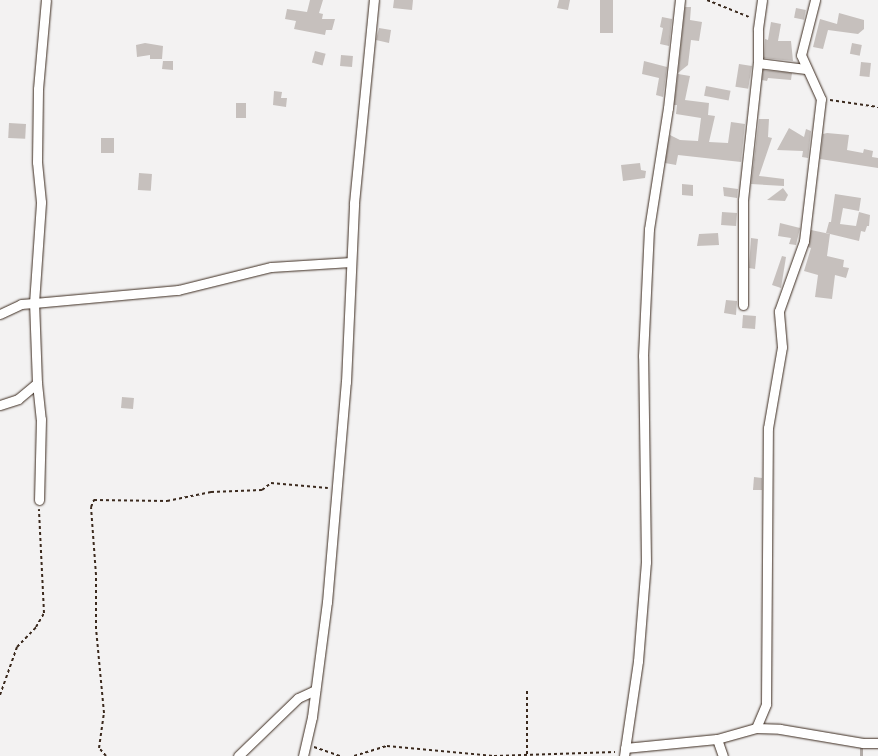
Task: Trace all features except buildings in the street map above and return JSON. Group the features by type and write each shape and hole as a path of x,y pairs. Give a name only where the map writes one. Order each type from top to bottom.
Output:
{"street":[{"path":"38,500 41,419 37,384 34,303 42,202 37,162 38,89 46,0"},
{"path":"303,756 315,690 337,489 346,382 354,203 374,0"},
{"path":"680,0 668,108 649,229 643,356 646,562 638,661 624,752 717,739 756,728 780,729 863,743 878,743"},
{"path":"743,305 743,200 758,63 758,30 762,0"},
{"path":"756,728 766,704 768,428 782,347 779,312 804,241 821,99 806,69 801,55 815,0"},
{"path":"758,63 806,69"},
{"path":"0,314 21,304 178,290 271,267 351,262"},
{"path":"0,405 18,399 37,384"},
{"path":"238,756 298,698 315,690"},
{"path":"717,739 724,756"}],"path":[{"path":"707,0 748,15 758,30"},
{"path":"821,99 878,107"},
{"path":"106,756 99,748 104,713 96,629 96,575 91,507 94,500 167,501 211,492 262,490 271,483 337,489"},
{"path":"0,695 17,647 36,627 44,613 38,500"},
{"path":"527,691 527,755"},
{"path":"306,744 340,756"},
{"path":"354,756 387,746 494,756 624,752"}],"waterway":[{"path":"861,748 861,756"}]}
